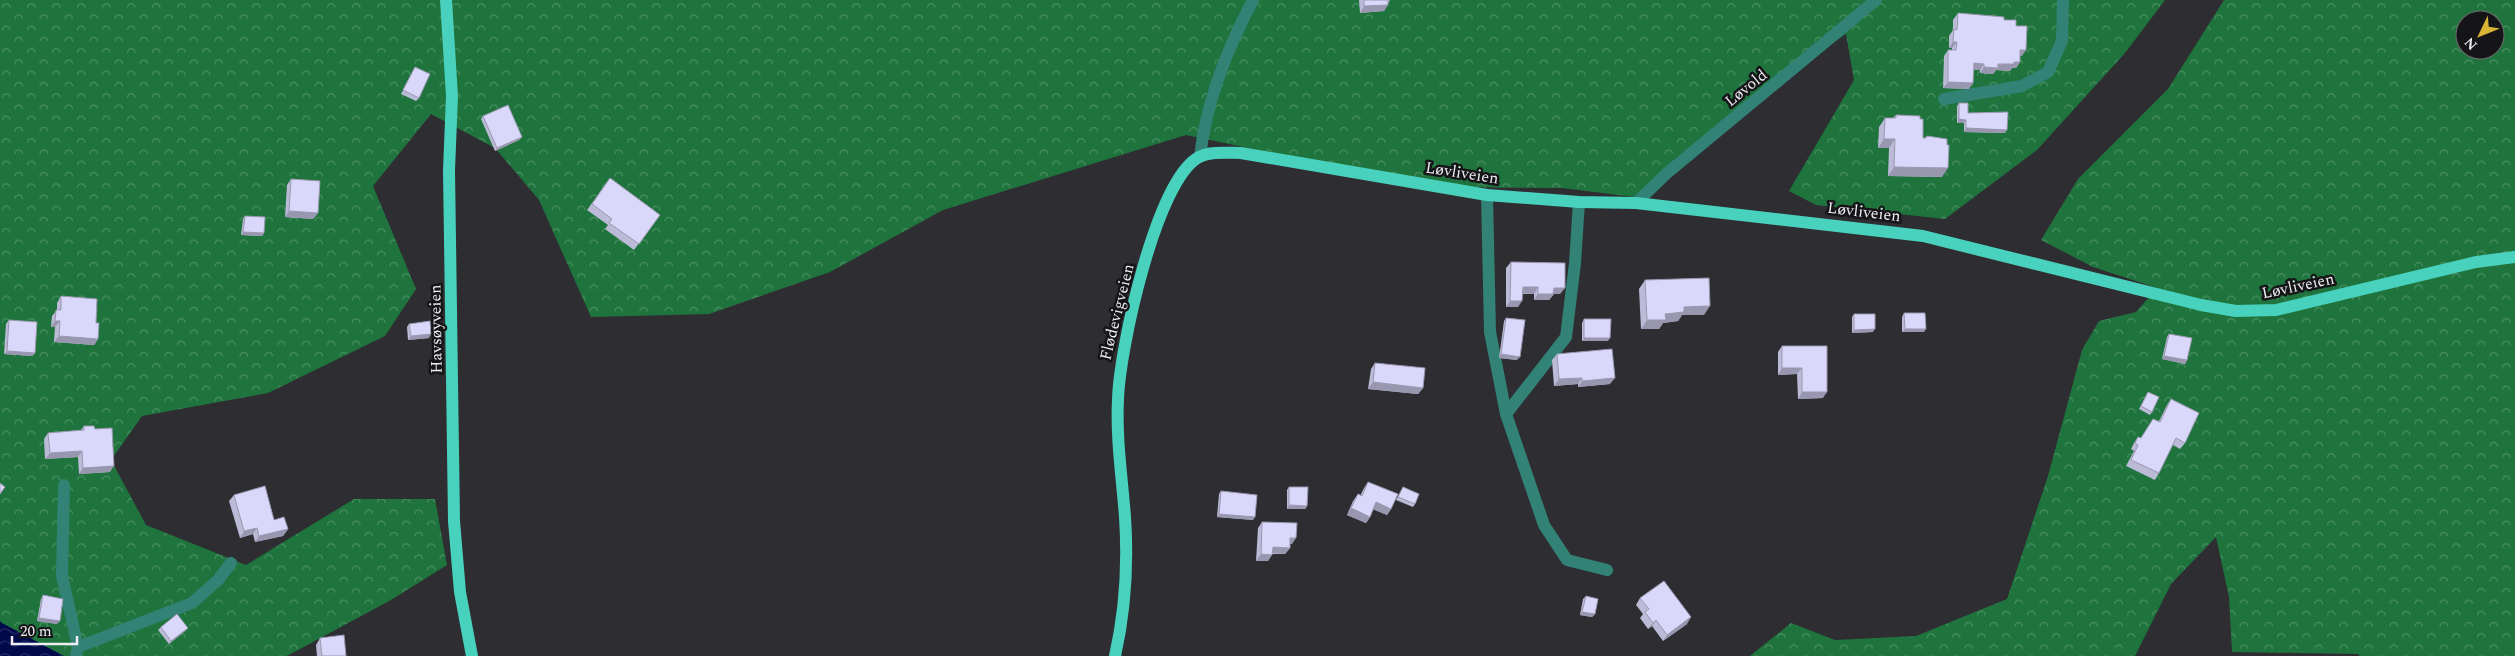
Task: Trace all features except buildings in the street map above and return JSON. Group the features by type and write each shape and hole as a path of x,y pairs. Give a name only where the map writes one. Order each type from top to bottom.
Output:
{"main road":[{"name":"Havsøyveien","path":"446,0 452,96 449,170 454,521 460,592 472,656"},
{"name":"Løvliveien","path":"1200,156 1219,153 1241,153 1487,195 1579,202 1636,203 1878,229 1923,236 2201,305 2236,311 2276,310 2476,262 2515,257"},
{"name":"Flødevigveien","path":"1115,656 1123,602 1126,559 1125,517 1117,436 1119,379 1125,340 1145,265 1170,194 1182,172 1200,156"}],"street":[{"path":"1200,156 1203,126 1232,40 1253,0"},
{"name":"Løvold","path":"1636,203 1666,174 1876,0"},
{"path":"1944,99 2022,86 2048,72 2062,41 2063,0"},
{"path":"1487,195 1490,332 1506,414 1544,525 1567,560 1607,570"},
{"path":"1506,414 1566,337 1579,202"},
{"path":"64,485 62,576 77,651 192,602 218,580 230,563"}],"green space":[{"path":"0,0 2165,0 2125,53 2037,150 1945,219 1816,205 1789,191 1854,80 1846,34 1745,102 1643,198 1562,188 1436,187 1186,135 943,210 830,272 709,314 591,317 539,200 495,148 431,114 373,186 416,289 385,336 268,393 142,416 111,460 146,525 246,565 354,499 435,499 447,565 391,600 287,656 0,656"},
{"path":"2224,0 2515,0 2515,656 2360,656 2358,654 2232,652 2229,597 2216,537 2171,584 2135,656 1750,656 1791,623 1835,640 1916,636 2007,599 2048,476 2082,350 2099,321 2136,312 2157,288 2093,267 2041,240 2078,179 2168,89"}],"water":[{"path":"0,621 2,623 64,656 0,656"}]}
